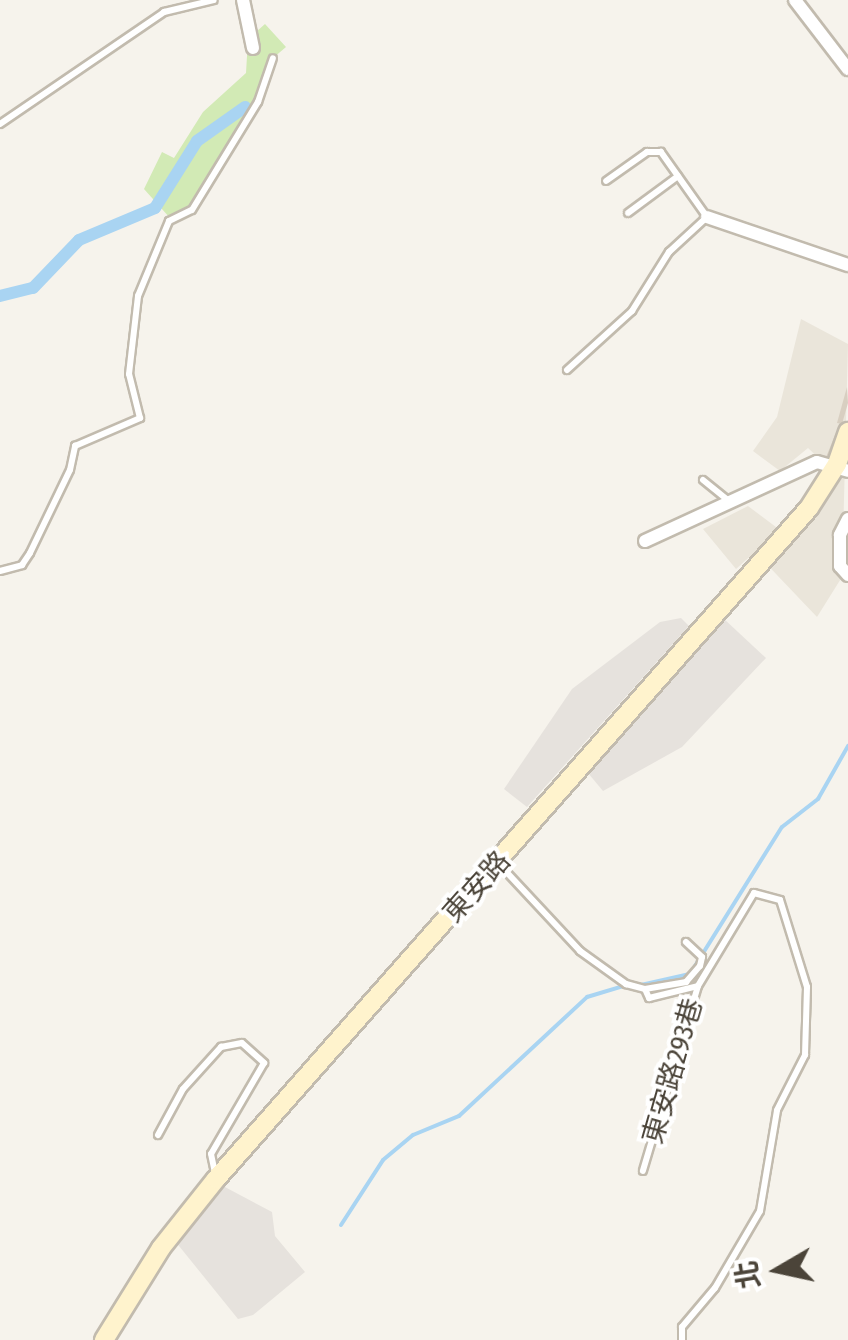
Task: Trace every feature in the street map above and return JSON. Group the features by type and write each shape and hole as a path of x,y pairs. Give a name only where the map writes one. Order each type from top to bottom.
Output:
{"street":[{"path":"244,0 253,48"},
{"path":"795,0 848,69"},
{"path":"707,217 848,266"},
{"name":"東安路","path":"104,1340 161,1248 216,1179 843,468 848,432"},
{"path":"646,541 817,462 843,468"},
{"path":"848,519 840,550 848,575"}],"lane":[{"path":"0,124 164,12 214,0"},
{"path":"0,571 22,565 30,553 70,470 75,446 140,418 129,374 138,296 169,221 192,210 258,102 273,58"},
{"path":"567,370 632,311 669,252 707,217 661,152 646,152 606,181"},
{"path":"628,213 678,176"},
{"path":"703,480 731,503"},
{"name":"東安路293巷","path":"498,863 580,950 626,984 645,988 649,998 698,986"},
{"path":"682,1340 682,1327 715,1288 760,1211 777,1110 804,1055 806,987 780,900 754,893 698,986"},
{"path":"645,988 686,982 700,966 702,957 686,942"},
{"name":"東安路293巷","path":"643,1170 698,986"},
{"path":"158,1134 183,1089 220,1047 242,1043 264,1063 212,1154 216,1179"}],"shaded area":[{"path":"801,319 848,344 842,577 817,617 755,552 736,569 703,529 748,506 792,539 840,478 808,448 780,471 753,451 777,417"},
{"path":"681,618 689,626 527,807 504,789 572,689 660,622"},
{"path":"723,618 766,658 682,747 603,791 588,773"},
{"path":"223,1186 272,1212 275,1236 305,1272 253,1315 238,1319 175,1241"}],"green space":[{"path":"265,24 286,47 266,64 263,90 187,211 170,218 144,189 162,152 174,158 203,112 246,73 248,39"}],"building":[{"path":"847,387 848,403 842,424 837,423"},
{"path":"835,435 840,437 830,460 826,458"}],"waterway":[{"path":"0,296 33,288 79,240 155,208 197,141 245,107"},
{"path":"641,985 690,974 782,827 818,799 848,746"},
{"path":"341,1225 383,1160 413,1135 459,1116 587,997 627,985"}]}
